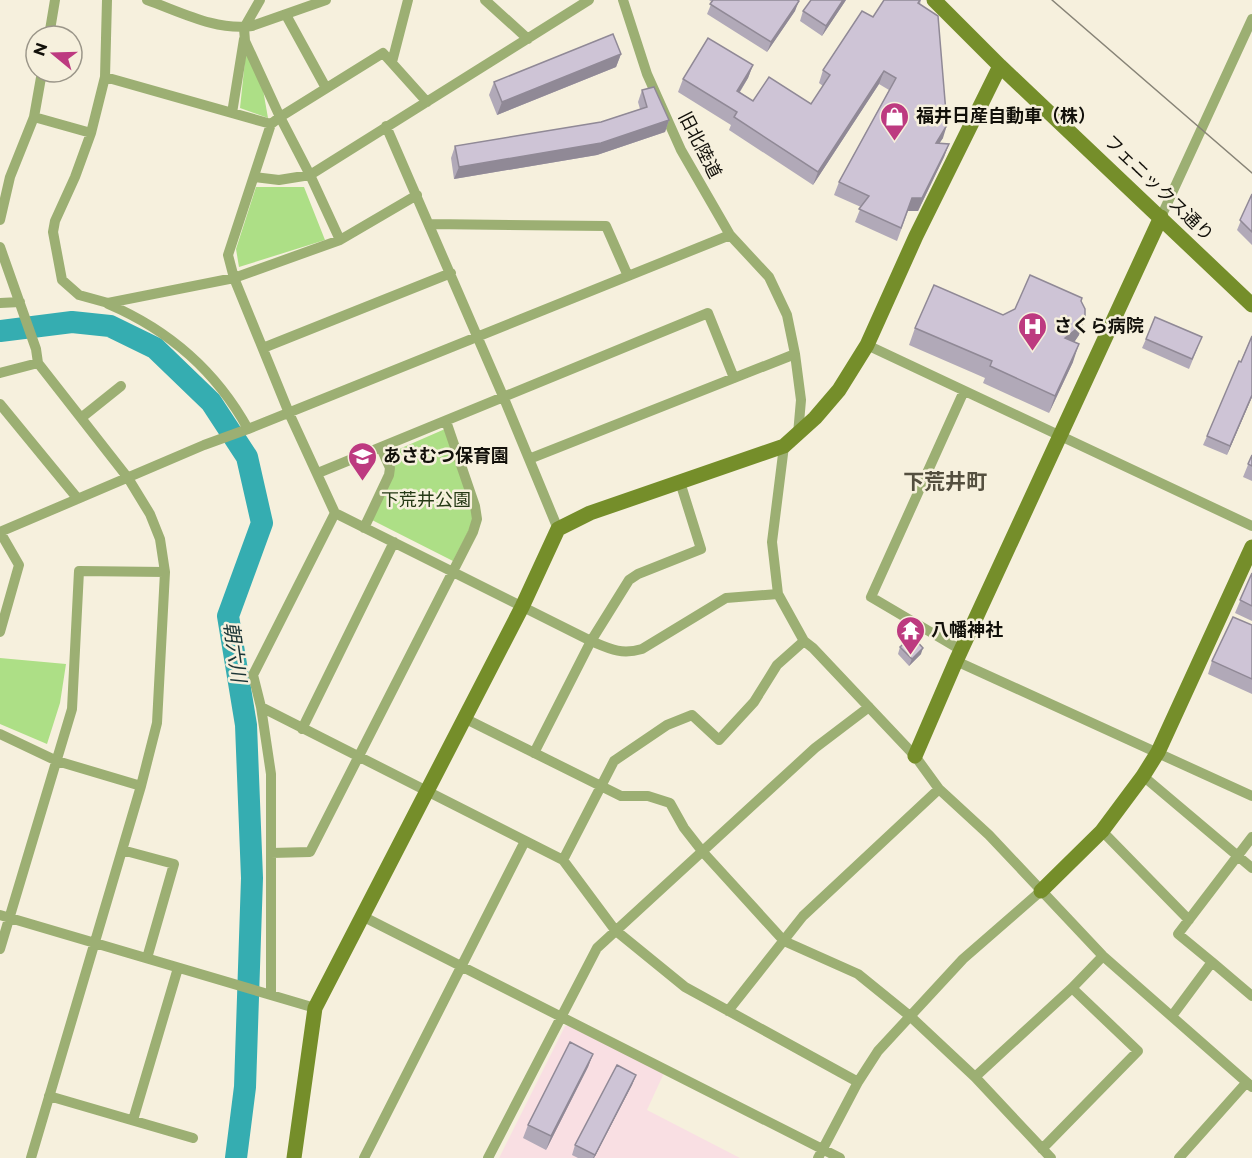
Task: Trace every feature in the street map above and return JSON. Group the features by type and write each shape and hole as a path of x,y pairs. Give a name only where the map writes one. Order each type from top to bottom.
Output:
{"street":[{"path":"51,24 55,0"},
{"path":"107,0 105,77 91,133 75,177 55,221 53,232 62,280 79,295 108,303 135,315 164,333 197,360 236,408 244,431"},
{"path":"147,0 244,33 326,0"},
{"path":"232,113 244,33 260,0"},
{"path":"392,62 408,0"},
{"path":"485,0 528,39"},
{"path":"254,177 279,180 310,175 589,0"},
{"name":"旧北陸道","path":"623,0 647,74 681,150 730,235 769,277 787,315 801,400 798,434"},
{"name":"フェニックス通り","path":"934,0 1000,66 1161,216 1252,305"},
{"path":"286,15 326,88"},
{"path":"915,756 958,656 1252,19"},
{"path":"244,33 280,117 340,240"},
{"path":"427,102 383,53 280,117 271,124 228,255 234,278 289,412 335,513 591,641 628,653 642,649 726,598 778,594"},
{"path":"294,1158 315,1008 522,607 558,529 591,513 784,446 798,434 839,390 867,345 916,236 1000,66"},
{"path":"105,77 271,124"},
{"path":"0,220 5,176 34,117 40,84"},
{"path":"34,117 91,133"},
{"path":"386,126 504,396 558,529"},
{"path":"108,303 234,278 340,240 417,195"},
{"path":"429,224 606,226 628,276"},
{"path":"0,632 19,565 0,532 204,445 244,431 730,235"},
{"path":"0,247 2,259 36,349 38,363 128,478 150,514 160,539 165,572 157,723 141,786 31,1158"},
{"path":"263,348 451,273"},
{"path":"0,303 21,306"},
{"path":"318,473 708,313 734,378"},
{"path":"867,345 1252,526"},
{"path":"529,459 795,354"},
{"path":"0,373 38,363"},
{"path":"81,417 122,386"},
{"path":"964,391 871,597 958,656 1252,796"},
{"path":"0,404 78,499"},
{"path":"271,853 310,852 473,532 477,519 476,506 446,420"},
{"path":"784,446 772,542 778,594 804,641 915,756 939,789 989,836 1103,956 1249,1085 1179,1158"},
{"path":"364,528 389,475 390,468 381,448"},
{"path":"534,753 591,641 629,580 638,574 701,549 680,482"},
{"path":"269,995 271,774 261,707 253,675 335,513"},
{"path":"302,729 394,542"},
{"path":"820,1154 858,1082 878,1052 963,959 1041,891 1102,831 1143,776 1158,752 1252,547"},
{"path":"0,949 5,916 72,709 79,572 165,572"},
{"path":"563,860 614,761 667,725 692,715 719,740 754,702 777,665 804,641"},
{"path":"261,707 563,860 615,930 685,987 858,1082"},
{"path":"488,1158 597,948 815,748 868,707"},
{"path":"464,718 621,796 648,796 670,804 684,828 702,851 784,941 858,974 911,1017 975,1077 1051,1158"},
{"path":"0,734 57,761 141,786"},
{"path":"1143,776 1252,868"},
{"path":"728,1011 803,916 939,789"},
{"path":"1102,831 1189,920"},
{"path":"1252,837 1178,934 1252,996"},
{"path":"364,1158 525,841"},
{"path":"122,850 174,864 147,958"},
{"path":"5,916 315,1008"},
{"path":"362,916 561,1016 820,1154 840,1158"},
{"path":"975,1077 1072,988 1103,956"},
{"path":"1172,1016 1212,962"},
{"path":"133,1120 178,968"},
{"path":"1041,1149 1138,1051 1072,988"},
{"path":"49,1096 193,1138"}],"shaded area":[{"path":"572,1025 664,1073 647,1110 740,1158 499,1158 565,1026"}],"green space":[{"path":"246,51 262,84 268,118 240,108"},
{"path":"256,187 304,187 325,240 239,267 236,249"},
{"name":"下荒井公園","path":"445,429 472,508 472,524 453,561 370,519 394,474 390,453"},
{"path":"0,658 66,664 60,703 47,744 0,724"}],"building":[{"path":"713,0 799,1 771,42 710,4"},
{"path":"811,0 843,0 826,26 803,11"},
{"path":"884,0 920,0 918,3 938,16 947,125 936,143 949,144 922,198 912,198 901,228 859,209 869,196 839,182 896,78 884,71 818,172 734,117 737,112 683,79 708,38 753,65 737,91 753,101 769,77 811,104 830,75 823,70 862,11 873,17"},
{"path":"613,34 621,54 502,102 494,82"},
{"path":"654,87 669,120 601,143 459,167 455,146 601,122 647,107 642,90"},
{"path":"1252,194 1252,232 1240,220"},
{"path":"1030,275 1082,298 1085,309 1085,317 1080,326 1065,338 1079,344 1055,396 990,366 992,361 915,328 934,285 1003,315 1015,309"},
{"path":"1155,317 1202,337 1192,359 1146,339"},
{"path":"1252,336 1252,395 1230,446 1207,436"},
{"path":"1252,573 1252,606 1240,600"},
{"path":"1233,617 1252,625 1252,679 1212,661"},
{"path":"912,636 923,648 912,659 900,647"},
{"path":"570,1042 593,1054 551,1136 528,1125"},
{"path":"617,1065 636,1075 595,1155 575,1145"}],"waterway":[{"name":"朝六川","path":"0,331 72,322 110,326 155,348 211,402 247,457 262,523 228,616 246,725 252,878 245,1087 236,1158"}],"tram line":[{"path":"1052,0 1252,173"}],"place":[{"name":"福井日産自動車（株）","path":"895,142"},
{"name":"さくら病院","path":"1033,352"},
{"name":"あさむつ保育園","path":"362,482"},
{"name":"八幡神社","path":"910,656"}],"district":[{"name":"下荒井町","path":"945,482"}]}
